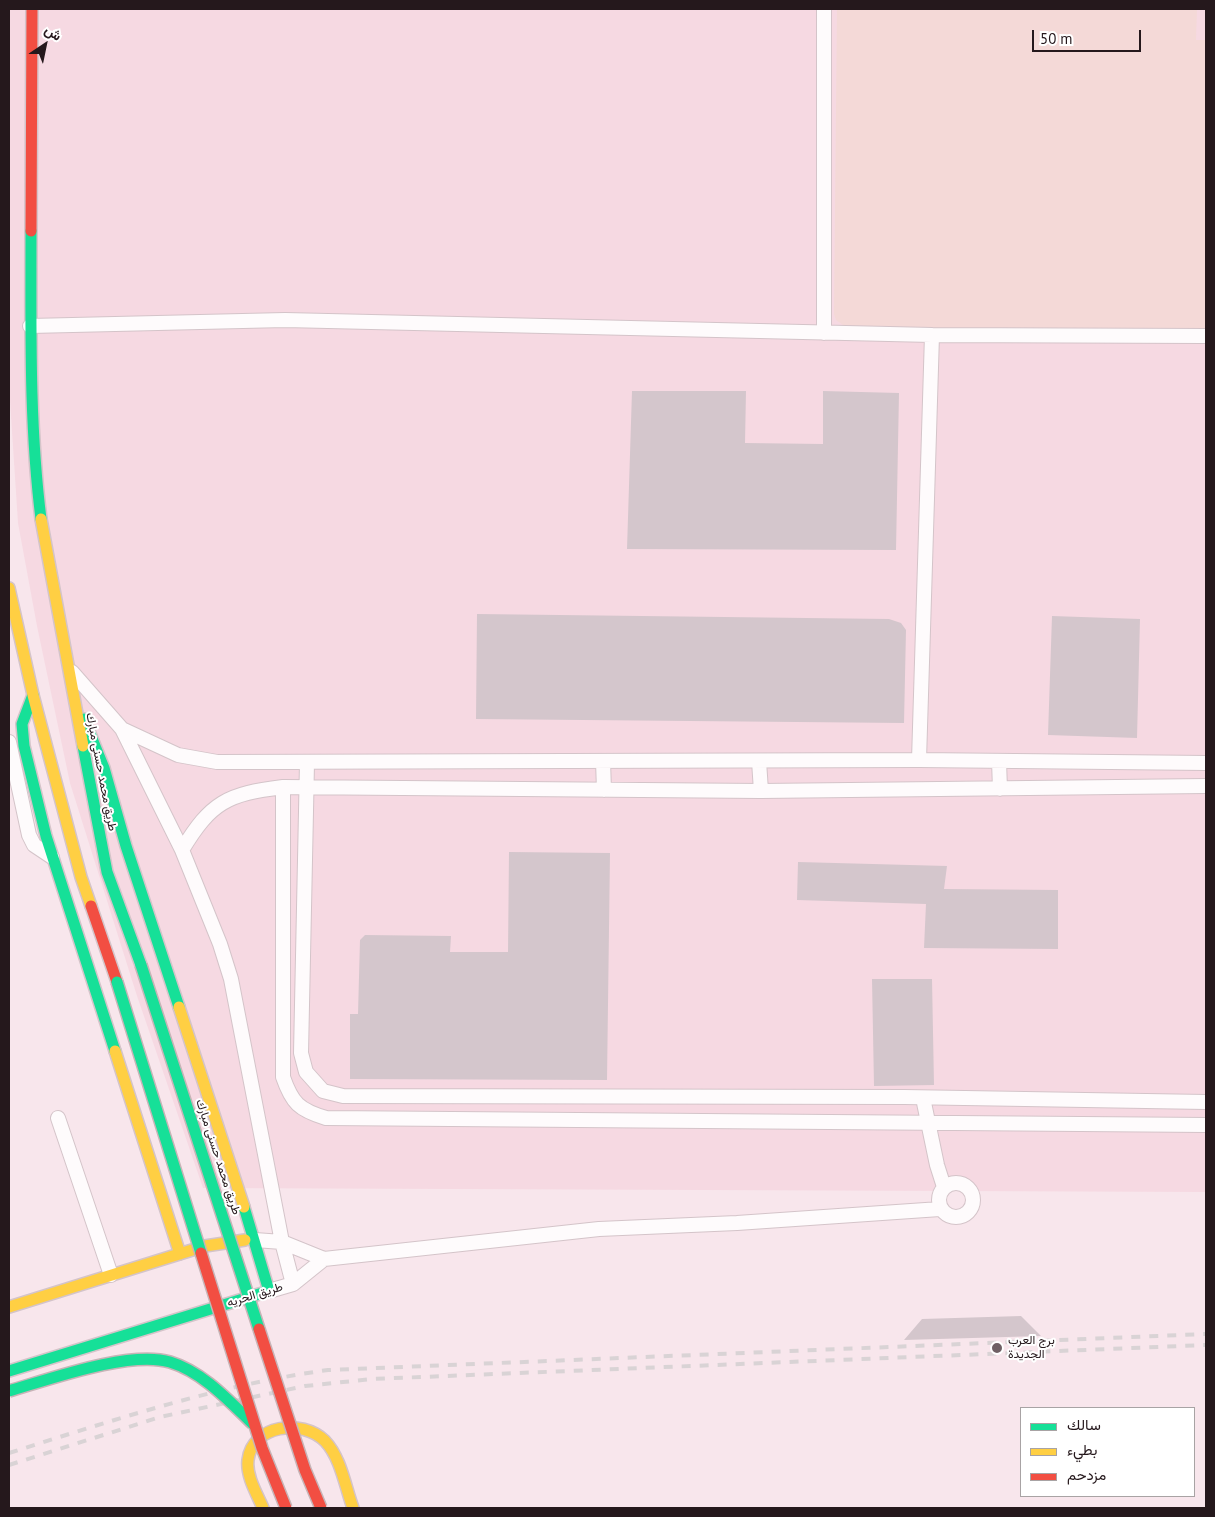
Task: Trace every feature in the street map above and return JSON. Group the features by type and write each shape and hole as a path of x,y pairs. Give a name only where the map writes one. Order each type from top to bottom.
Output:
{"main road":[{"name":"طريق محمد حسنى مبارك","path":"32,9 30,395 34,463 42,531 66,666 107,872 140,965 305,1470 321,1508"},
{"path":"9,588 32,695 81,877 117,982 255,1426 286,1508"},
{"path":"32,695 22,724 24,746 52,857 180,1254"},
{"path":"72,695 89,729 104,768 126,846 255,1240 269,1291"},
{"path":"9,1307 180,1254 230,1241 255,1240"},
{"name":"طريق الحريه","path":"9,1371 269,1291"},
{"path":"9,1390 130,1359 151,1358 170,1362 210,1384 255,1426"},
{"path":"262,1508 252,1480 248,1461 252,1448 260,1438 272,1430 296,1427 318,1435 325,1441 333,1455 353,1508"}],"street":[{"path":"824,9 824,333"},
{"path":"30,326 286,320 932,335 1206,336"},
{"path":"919,760 932,335"},
{"path":"66,666 122,729 182,850 220,944 231,979 282,1242 293,1284"},
{"path":"122,729 178,755 200,760 307,762 919,760 1206,763"},
{"path":"9,742 29,835 34,845 52,857"},
{"path":"759,760 761,791"},
{"path":"603,761 604,790"},
{"path":"999,761 1000,789"},
{"path":"307,762 302,1052 306,1072 323,1092 343,1096 924,1098 1206,1102"},
{"path":"182,850 199,823 220,805 256,790 283,787 761,791 1206,786"},
{"path":"283,787 283,1077 289,1094 298,1107 312,1114 336,1118 928,1121 1206,1125"},
{"path":"924,1098 937,1166 944,1187"},
{"path":"1160,1101 1161,1124"},
{"path":"58,1118 111,1275"},
{"path":"953,1183 963,1185 970,1191 973,1202 969,1212 959,1217 948,1216 940,1208 939,1197 944,1187 953,1183"},
{"path":"255,1240 282,1242 324,1259 599,1229 737,1223 940,1208"},
{"name":"طريق الحريه","path":"269,1291 293,1284 324,1259"}],"shaded area":[{"path":"9,9 1206,9 1206,1192 203,1188 137,996 70,783 37,626 18,523 9,385"},
{"path":"837,9 1197,9 1196,40 1206,40 1206,331 846,327 836,320 834,314"}],"building":[{"path":"632,391 746,391 745,443 823,444 823,391 899,393 896,550 627,549"},
{"path":"477,614 889,619 901,623 906,630 904,723 476,719"},
{"path":"1052,616 1140,619 1137,738 1048,735"},
{"path":"509,852 610,853 607,1080 350,1079 350,1014 358,1014 360,940 365,935 451,936 450,952 508,952"},
{"path":"798,862 947,866 944,889 1058,890 1058,949 924,948 926,904 797,900"},
{"path":"872,979 932,979 934,1085 874,1086"},
{"path":"1021,1316 1041,1336 904,1340 922,1319"}],"railway":[{"path":"9,1453 127,1416 206,1394 328,1370 1206,1334"},
{"path":"9,1465 160,1417 305,1386 372,1379 1206,1345"}],"traffic: fast":[{"path":"31,231 34,447 41,519"},
{"path":"33,695 22,724 24,746 46,836 115,1051"},
{"path":"84,719 104,768 126,846 179,1007"},
{"path":"83,746 107,872 141,965"},
{"path":"141,965 259,1329"},
{"path":"117,982 201,1253"},
{"path":"9,1371 269,1291 244,1207"},
{"path":"9,1391 67,1373 112,1363 153,1359 170,1362 194,1373 215,1388 253,1424"}],"traffic: slow":[{"path":"41,519 83,746"},
{"path":"9,588 33,695 81,877 91,906"},
{"path":"179,1007 244,1207"},
{"path":"115,1051 180,1254"},
{"path":"9,1307 205,1246 245,1240"},
{"path":"263,1508 252,1485 249,1472 248,1460 252,1448 258,1439 268,1433 279,1429 292,1428 304,1429 325,1441 339,1464 353,1508"}],"traffic: jam":[{"path":"31,231 32,9"},
{"path":"91,906 117,982"},
{"path":"201,1253 262,1448 286,1508"},
{"path":"259,1329 305,1470 321,1508"}],"place":[{"name":"برج العرب الجديدة","path":"997,1348"}]}
